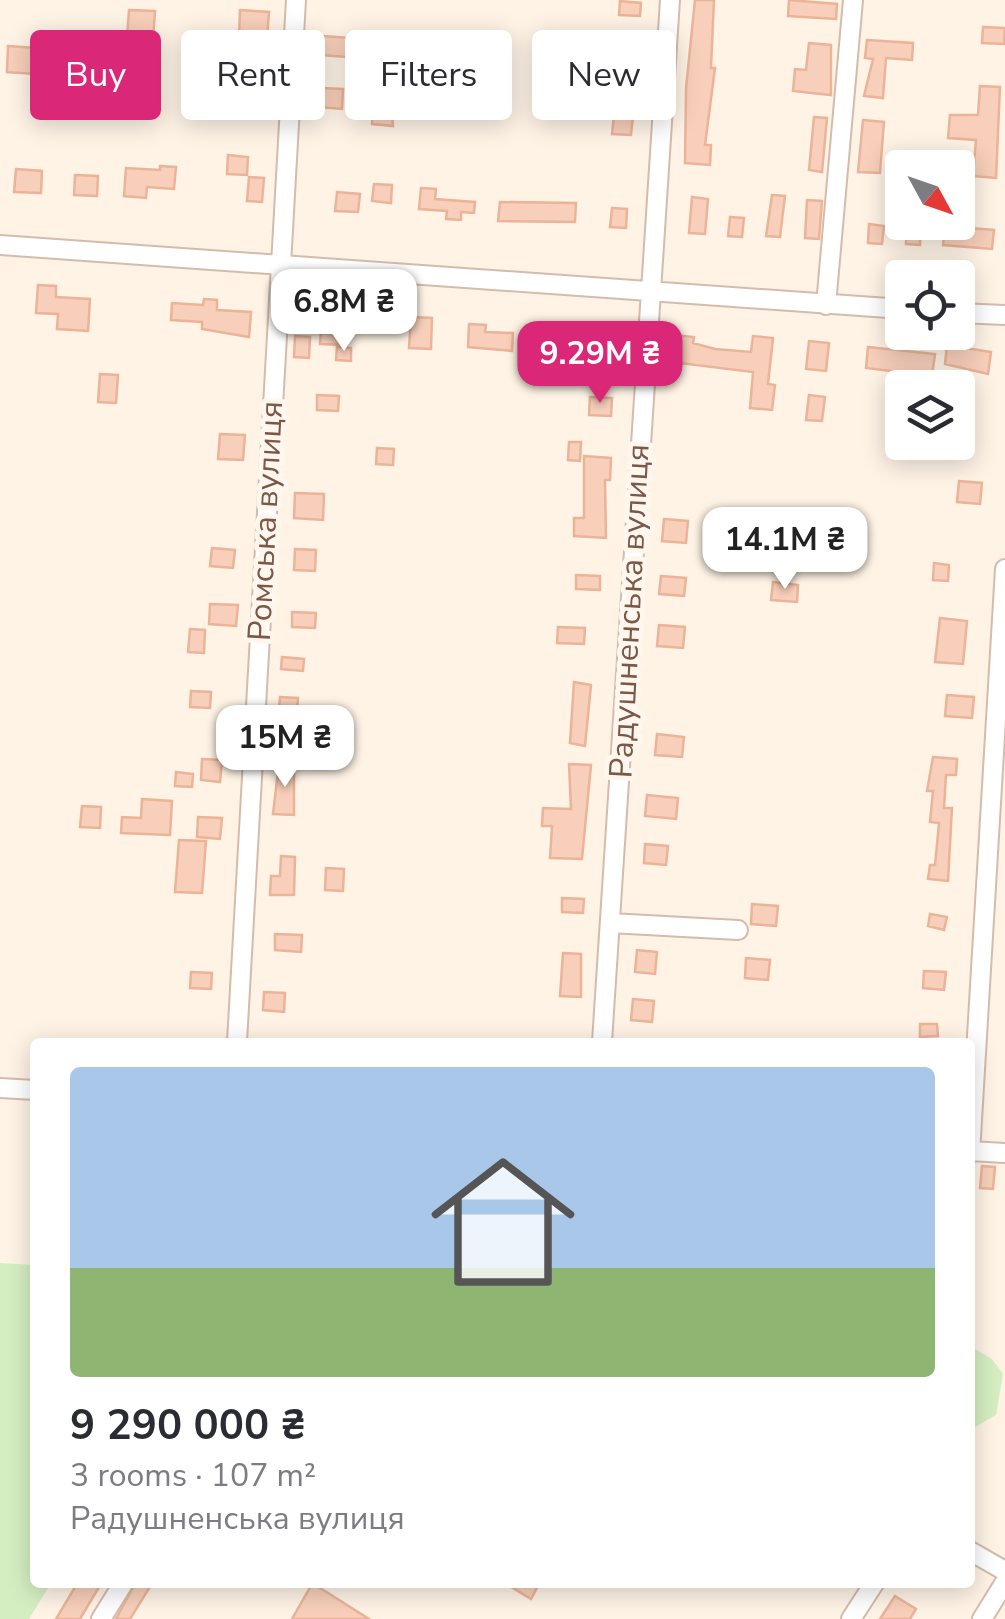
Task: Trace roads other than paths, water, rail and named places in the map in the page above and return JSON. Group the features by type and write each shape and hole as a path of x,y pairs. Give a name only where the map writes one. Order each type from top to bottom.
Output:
{"street":[{"name":"Ромська вулиця","path":"237,1038 296,0"},
{"name":"Радушненська вулиця","path":"602,1038 670,0"},
{"path":"826,304 853,0"},
{"path":"0,245 279,268 885,308"},
{"path":"975,314 1005,315"},
{"path":"975,1069 1005,569"},
{"path":"610,924 738,930"},
{"path":"0,1088 30,1090"},
{"path":"975,1152 1005,1153"},
{"path":"975,1554 1005,1571"},
{"path":"982,1619 1005,1582"},
{"path":"101,1619 120,1588"},
{"path":"852,1619 871,1588"}]}
